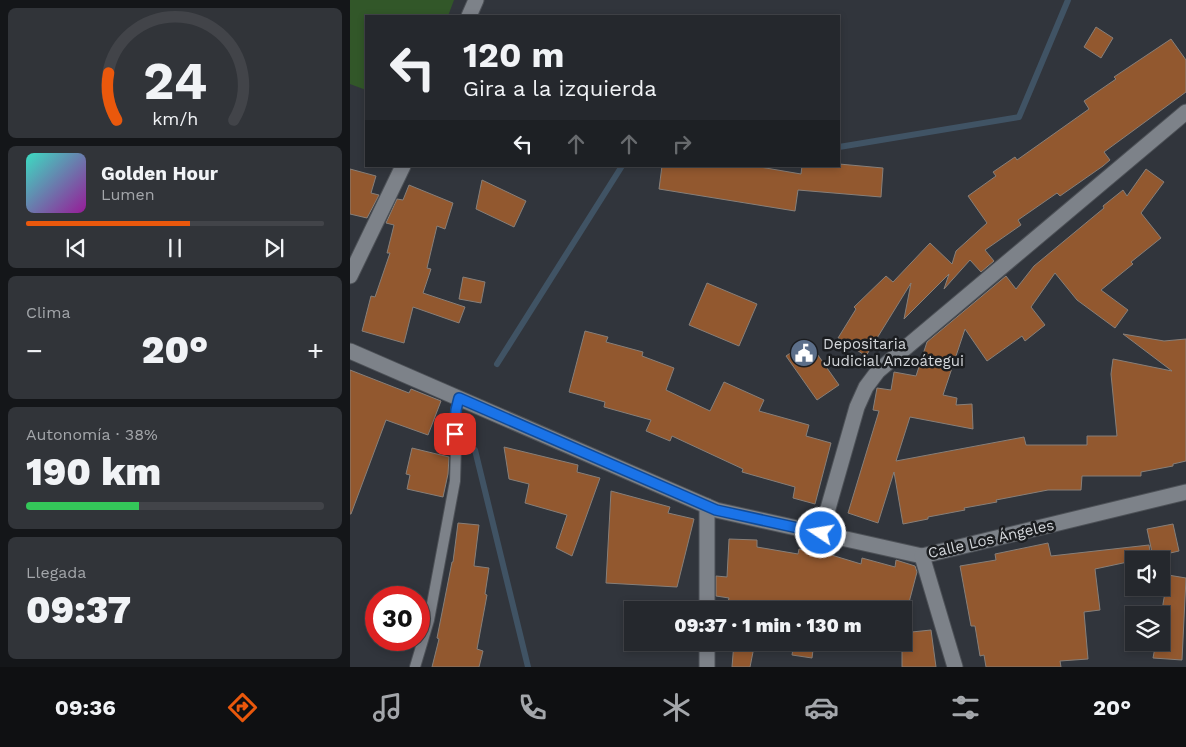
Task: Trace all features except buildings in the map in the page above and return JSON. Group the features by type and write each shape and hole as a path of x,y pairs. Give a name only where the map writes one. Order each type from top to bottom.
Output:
{"street":[{"path":"469,15 476,0"},
{"path":"821,533 857,407 866,387 878,371 1186,112"},
{"path":"350,276 403,167"},
{"name":"Calle Los Ángeles","path":"350,351 716,510 922,556 1186,492"},
{"path":"707,506 707,601"},
{"path":"922,556 955,667"},
{"path":"707,651 707,667"}],"lane":[{"path":"415,667 429,620 455,481 456,448 454,421 459,398"}],"green space":[{"path":"350,0 454,0 448,15 365,15 365,90 350,84"}],"waterway":[{"path":"840,147 1019,117 1068,0"},
{"path":"497,364 621,167"},
{"path":"475,450 528,667"}],"place":[{"name":"Depositaria Judicial Anzoátegui","path":"804,353"}],"route":[{"path":"455,434 454,421 459,398 716,510 821,533"}]}
